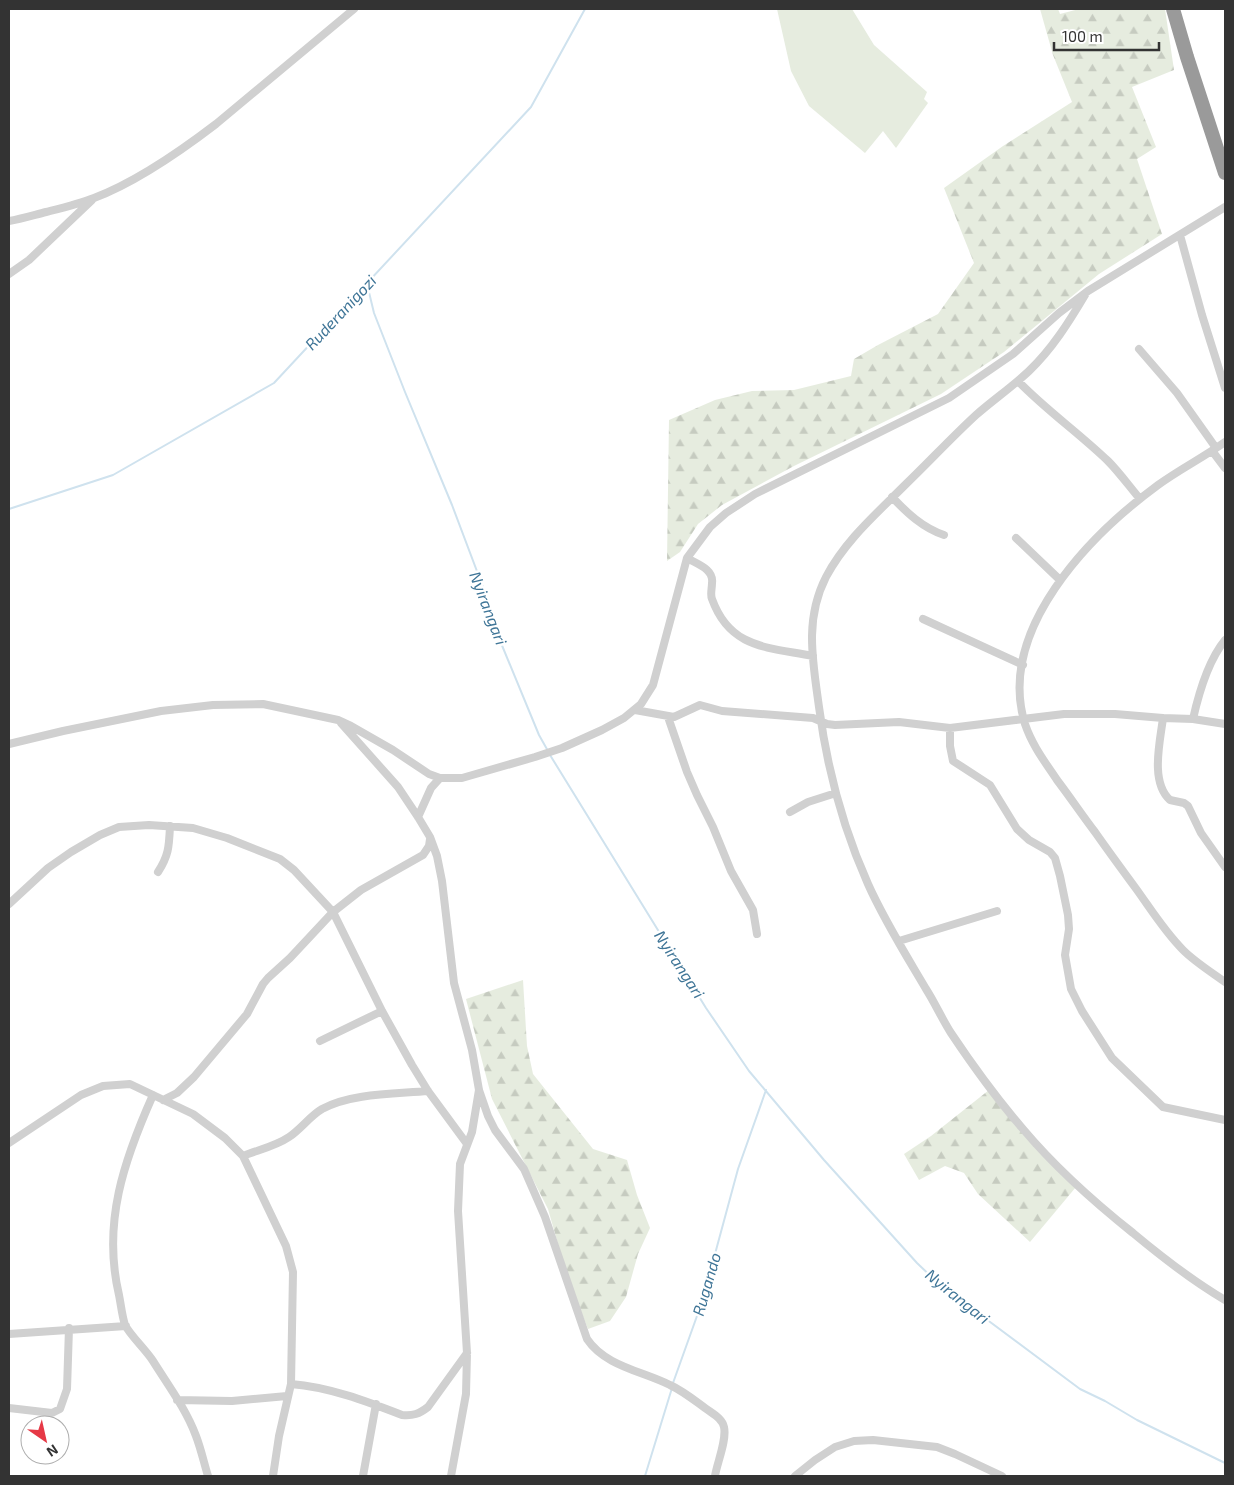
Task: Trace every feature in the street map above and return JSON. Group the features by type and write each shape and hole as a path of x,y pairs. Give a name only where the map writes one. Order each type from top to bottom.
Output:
{"highway":[{"path":"1174,9 1186,57 1225,173"}],"street":[{"path":"9,221 94,198 139,175 195,140 296,59 354,9"},
{"path":"9,274 29,260 94,198"},
{"path":"9,744 63,730 161,711 212,705 263,704 338,720 385,746 429,774 440,778 462,778 535,758 582,740 624,718 635,710 648,695 653,685 687,558 710,527 740,502 949,398 1013,354 1059,313 1088,291 1225,207"},
{"path":"1180,235 1225,388"},
{"path":"1088,291 1051,346 1018,381 976,415 861,527 825,579 812,614 813,656 821,721 836,793 850,840 868,884 948,1029 1004,1106 1036,1144 1078,1185 1151,1250 1225,1300"},
{"path":"1139,348 1177,392 1225,468"},
{"path":"1018,381 1032,396 1065,422 1074,433 1109,462 1140,499"},
{"path":"1225,442 1168,478 1140,499 1078,556 1050,596 1026,646 1020,698 1024,718 1032,740 1042,758 1161,925 1184,952 1225,982"},
{"path":"892,497 914,519 935,532 944,535"},
{"path":"1016,538 1060,580"},
{"path":"687,558 710,572 713,580 711,596 721,619 736,635 743,640 762,646 813,656"},
{"path":"923,619 1023,665"},
{"path":"1193,719 1199,695 1208,672 1225,640"},
{"path":"635,710 668,717 678,717 694,707 700,706 722,711 813,718 827,724 845,726 899,722 950,728 1064,714 1114,714 1193,719 1225,724"},
{"path":"668,717 697,795 731,871 753,910 757,934"},
{"path":"1163,718 1158,769 1161,788 1170,800 1188,805 1201,833 1225,866"},
{"path":"338,720 398,787 430,837 437,856 442,881 454,982 472,1050 479,1090 495,1130 524,1169 545,1217 587,1339 593,1348 602,1355 671,1385 722,1421 724,1430 715,1476"},
{"path":"950,728 950,746 953,761 990,784 1016,829 1029,840 1050,852 1058,864 1068,915 1066,955 1071,989 1076,1001 1112,1058 1163,1106 1225,1120"},
{"path":"418,817 431,788 440,778"},
{"path":"790,812 808,802 836,793"},
{"path":"9,904 48,868 100,835 119,827 149,825 193,828 227,838 280,860 294,870 333,912 382,1011 428,1091 467,1144"},
{"path":"158,872 165,861 169,849 170,826"},
{"path":"163,1100 177,1093 190,1081 247,1014 268,978 290,958 333,912 361,890 423,855 429,846 430,837"},
{"path":"899,941 997,911"},
{"path":"320,1041 382,1011"},
{"path":"9,1143 81,1096 103,1086 130,1084 193,1114 225,1138 243,1156 286,1246 293,1272 290,1384 273,1476"},
{"path":"451,1476 466,1394 467,1353 458,1211 461,1160 472,1132 479,1090"},
{"path":"243,1156 280,1142 321,1110 338,1102 359,1097 428,1091"},
{"path":"153,1095 126,1161 113,1220 114,1277 126,1326 147,1352 185,1413 196,1438 208,1476"},
{"path":"9,1334 70,1328 126,1326"},
{"path":"9,1408 52,1413 60,1409 67,1389 70,1328"},
{"path":"290,1384 313,1386 376,1404 402,1415 411,1416 420,1413 432,1401 467,1353"},
{"path":"177,1400 232,1401 287,1396"},
{"path":"363,1476 376,1404"},
{"path":"797,1475 835,1447 854,1441 873,1440 937,1447 1002,1476"}],"green space":[{"path":"777,9 852,9 874,45 927,92 924,99 928,103 896,148 883,131 865,153 809,106 791,71"},
{"path":"1040,9 1058,9 1060,14 1079,9 1165,9 1174,70 1132,87 1156,147 1137,159 1162,234 1099,274 1004,352 941,394 794,466 722,505 698,524 680,552 667,561 669,420 715,400 752,391 794,390 851,376 854,359 938,314 974,263 944,188 1003,146 1072,102 1053,55"},
{"path":"523,980 527,1046 533,1074 593,1149 627,1160 637,1195 650,1228 638,1254 626,1297 610,1321 588,1329 568,1279 548,1209 492,1099 466,999"},
{"path":"989,1090 1076,1187 1030,1242 978,1194 964,1173 945,1166 919,1180 904,1154 931,1136"}],"waterway":[{"name":"Ruderanigozi","path":"9,509 113,475 274,383 531,107 585,9"},
{"name":"Nyirangari","path":"367,284 374,313 452,505 495,619 501,643 539,735 548,751"},
{"name":"Nyirangari","path":"550,755 706,1008 749,1071 824,1160 917,1263 939,1284 1080,1389 1137,1420 1225,1463"},
{"name":"Rugando","path":"673,1383 702,1302 738,1169 766,1090"},
{"name":"Rugando","path":"645,1476 672,1388"}]}
